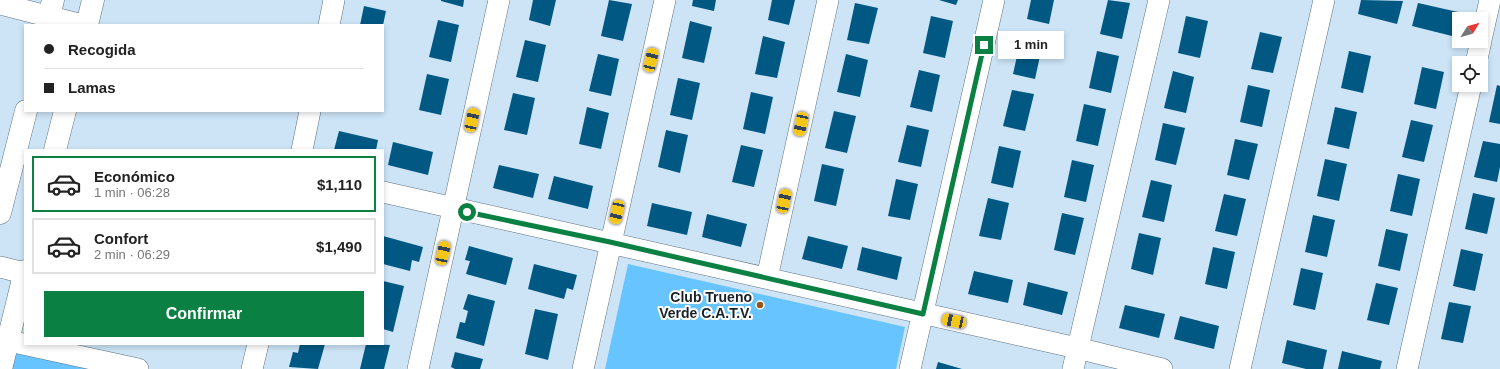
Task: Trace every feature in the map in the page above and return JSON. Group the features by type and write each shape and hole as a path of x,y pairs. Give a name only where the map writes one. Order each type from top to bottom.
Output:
{"main road":[{"path":"87,24 93,0"},
{"path":"0,214 26,112"},
{"path":"55,149 65,112"},
{"path":"1,369 4,340 24,275"}],"street":[{"path":"329,24 334,0"},
{"path":"418,369 499,0"},
{"path":"583,369 665,0"},
{"path":"767,278 828,0"},
{"path":"910,369 994,0"},
{"path":"1073,369 1159,0"},
{"path":"1240,369 1324,0"},
{"path":"1487,12 1490,0"},
{"path":"0,4 50,14 79,24"},
{"path":"1407,369 1469,92"},
{"path":"302,149 310,112"},
{"path":"384,192 453,209 610,242 1077,348 1162,369"},
{"path":"0,267 24,272"},
{"path":"4,340 24,344"},
{"path":"27,345 138,369"},
{"path":"252,369 258,345"}],"shaded area":[{"path":"628,264 905,327 896,369 605,369"},
{"path":"7,341 138,369 1,369"}],"building":[{"path":"464,0 463,7 441,1"},
{"path":"533,0 556,0 550,26 529,20"},
{"path":"609,0 632,4 623,41 601,36"},
{"path":"693,0 716,0 714,11 692,6"},
{"path":"772,0 795,0 789,25 768,20"},
{"path":"939,0 958,0 956,5"},
{"path":"1031,0 1054,0 1049,24 1027,19"},
{"path":"1108,0 1130,3 1122,39 1100,34"},
{"path":"1361,0 1403,1 1397,24 1358,14"},
{"path":"855,3 878,8 869,44 847,40"},
{"path":"1418,3 1458,12 1452,12 1452,36 1412,26"},
{"path":"364,6 386,11 383,24 360,24"},
{"path":"931,16 953,21 945,58 923,53"},
{"path":"1186,16 1208,21 1200,58 1178,53"},
{"path":"438,20 459,25 451,62 429,57"},
{"path":"690,21 712,27 704,63 682,58"},
{"path":"1260,32 1282,37 1273,73 1251,69"},
{"path":"763,36 785,42 777,78 755,74"},
{"path":"1021,38 1043,42 1035,79 1013,74"},
{"path":"525,40 546,45 538,82 516,77"},
{"path":"1097,51 1119,56 1111,93 1089,88"},
{"path":"1349,51 1371,56 1363,93 1341,88"},
{"path":"598,54 619,59 611,96 589,91"},
{"path":"846,54 868,60 860,97 837,92"},
{"path":"1422,67 1444,72 1436,109 1414,104"},
{"path":"919,70 940,75 932,112 910,107"},
{"path":"1173,71 1194,77 1186,113 1164,108"},
{"path":"427,74 449,79 441,115 419,110"},
{"path":"678,78 700,83 692,120 670,115"},
{"path":"1248,85 1270,90 1262,127 1240,122"},
{"path":"1497,85 1500,86 1500,124 1489,122"},
{"path":"1012,90 1034,94 1025,131 1003,126"},
{"path":"751,92 773,97 765,134 743,129"},
{"path":"513,93 535,98 527,135 504,130"},
{"path":"1084,104 1106,109 1098,146 1076,141"},
{"path":"587,107 609,113 601,149 579,144"},
{"path":"1335,107 1357,112 1349,149 1327,144"},
{"path":"834,111 856,116 847,153 825,148"},
{"path":"1411,120 1433,125 1424,162 1402,157"},
{"path":"1163,123 1185,128 1176,165 1155,160"},
{"path":"907,125 929,130 921,167 898,162"},
{"path":"666,130 688,135 680,173 658,167"},
{"path":"339,131 378,140 376,149 334,149"},
{"path":"1235,139 1258,144 1249,180 1227,175"},
{"path":"1483,141 1500,144 1500,167 1497,182 1474,177"},
{"path":"393,142 433,152 428,175 388,165"},
{"path":"741,145 763,150 754,187 732,182"},
{"path":"999,146 1021,151 1013,188 991,183"},
{"path":"1325,159 1347,164 1339,201 1317,196"},
{"path":"1072,160 1094,165 1086,202 1064,197"},
{"path":"822,164 844,169 836,206 814,201"},
{"path":"499,165 539,174 533,198 493,188"},
{"path":"1398,174 1420,179 1412,216 1390,211"},
{"path":"554,176 593,186 588,209 548,199"},
{"path":"896,179 918,184 910,220 888,216"},
{"path":"1151,180 1172,185 1164,222 1142,217"},
{"path":"1473,193 1495,198 1487,234 1465,229"},
{"path":"1224,194 1246,199 1237,236 1215,231"},
{"path":"988,198 1009,203 1001,240 979,236"},
{"path":"652,203 692,212 687,235 647,226"},
{"path":"1062,213 1084,218 1075,255 1054,250"},
{"path":"707,214 747,224 741,247 702,237"},
{"path":"1313,215 1335,220 1327,257 1305,252"},
{"path":"1386,229 1408,234 1400,271 1378,266"},
{"path":"1139,233 1161,238 1153,275 1131,269"},
{"path":"384,236 423,247 419,262 412,260 410,271 384,264"},
{"path":"808,236 848,246 842,269 802,259"},
{"path":"469,246 513,258 506,285 466,274 470,261 465,260"},
{"path":"862,247 902,257 897,280 857,270"},
{"path":"1213,247 1235,252 1227,289 1205,284"},
{"path":"1461,249 1483,254 1475,291 1453,286"},
{"path":"534,264 577,275 573,290 567,288 564,299 528,289"},
{"path":"1301,268 1323,273 1315,310 1293,305"},
{"path":"974,271 1013,280 1008,303 968,294"},
{"path":"384,281 404,286 393,332 384,329"},
{"path":"1028,282 1068,292 1062,315 1023,305"},
{"path":"1376,283 1398,288 1389,325 1367,320"},
{"path":"468,294 495,301 484,346 456,338 460,322 465,323 468,311 463,309"},
{"path":"1449,302 1471,306 1463,343 1441,339"},
{"path":"1125,305 1165,314 1159,338 1119,328"},
{"path":"535,309 558,314 548,360 525,354"},
{"path":"1180,316 1219,326 1214,349 1174,339"},
{"path":"1287,340 1327,350 1323,369 1306,369 1282,363"},
{"path":"300,345 325,345 318,369 289,367 293,352 298,353"},
{"path":"366,345 390,345 384,369 360,369"},
{"path":"1342,351 1382,361 1380,369 1338,369"},
{"path":"455,352 483,359 480,369 455,369 451,367"},
{"path":"938,362 962,369 936,369"}],"place":[{"name":"Club Trueno Verde C.A.T.V.","path":"760,305"}],"route":[{"path":"467,212 610,242 923,314 984,45"}]}
